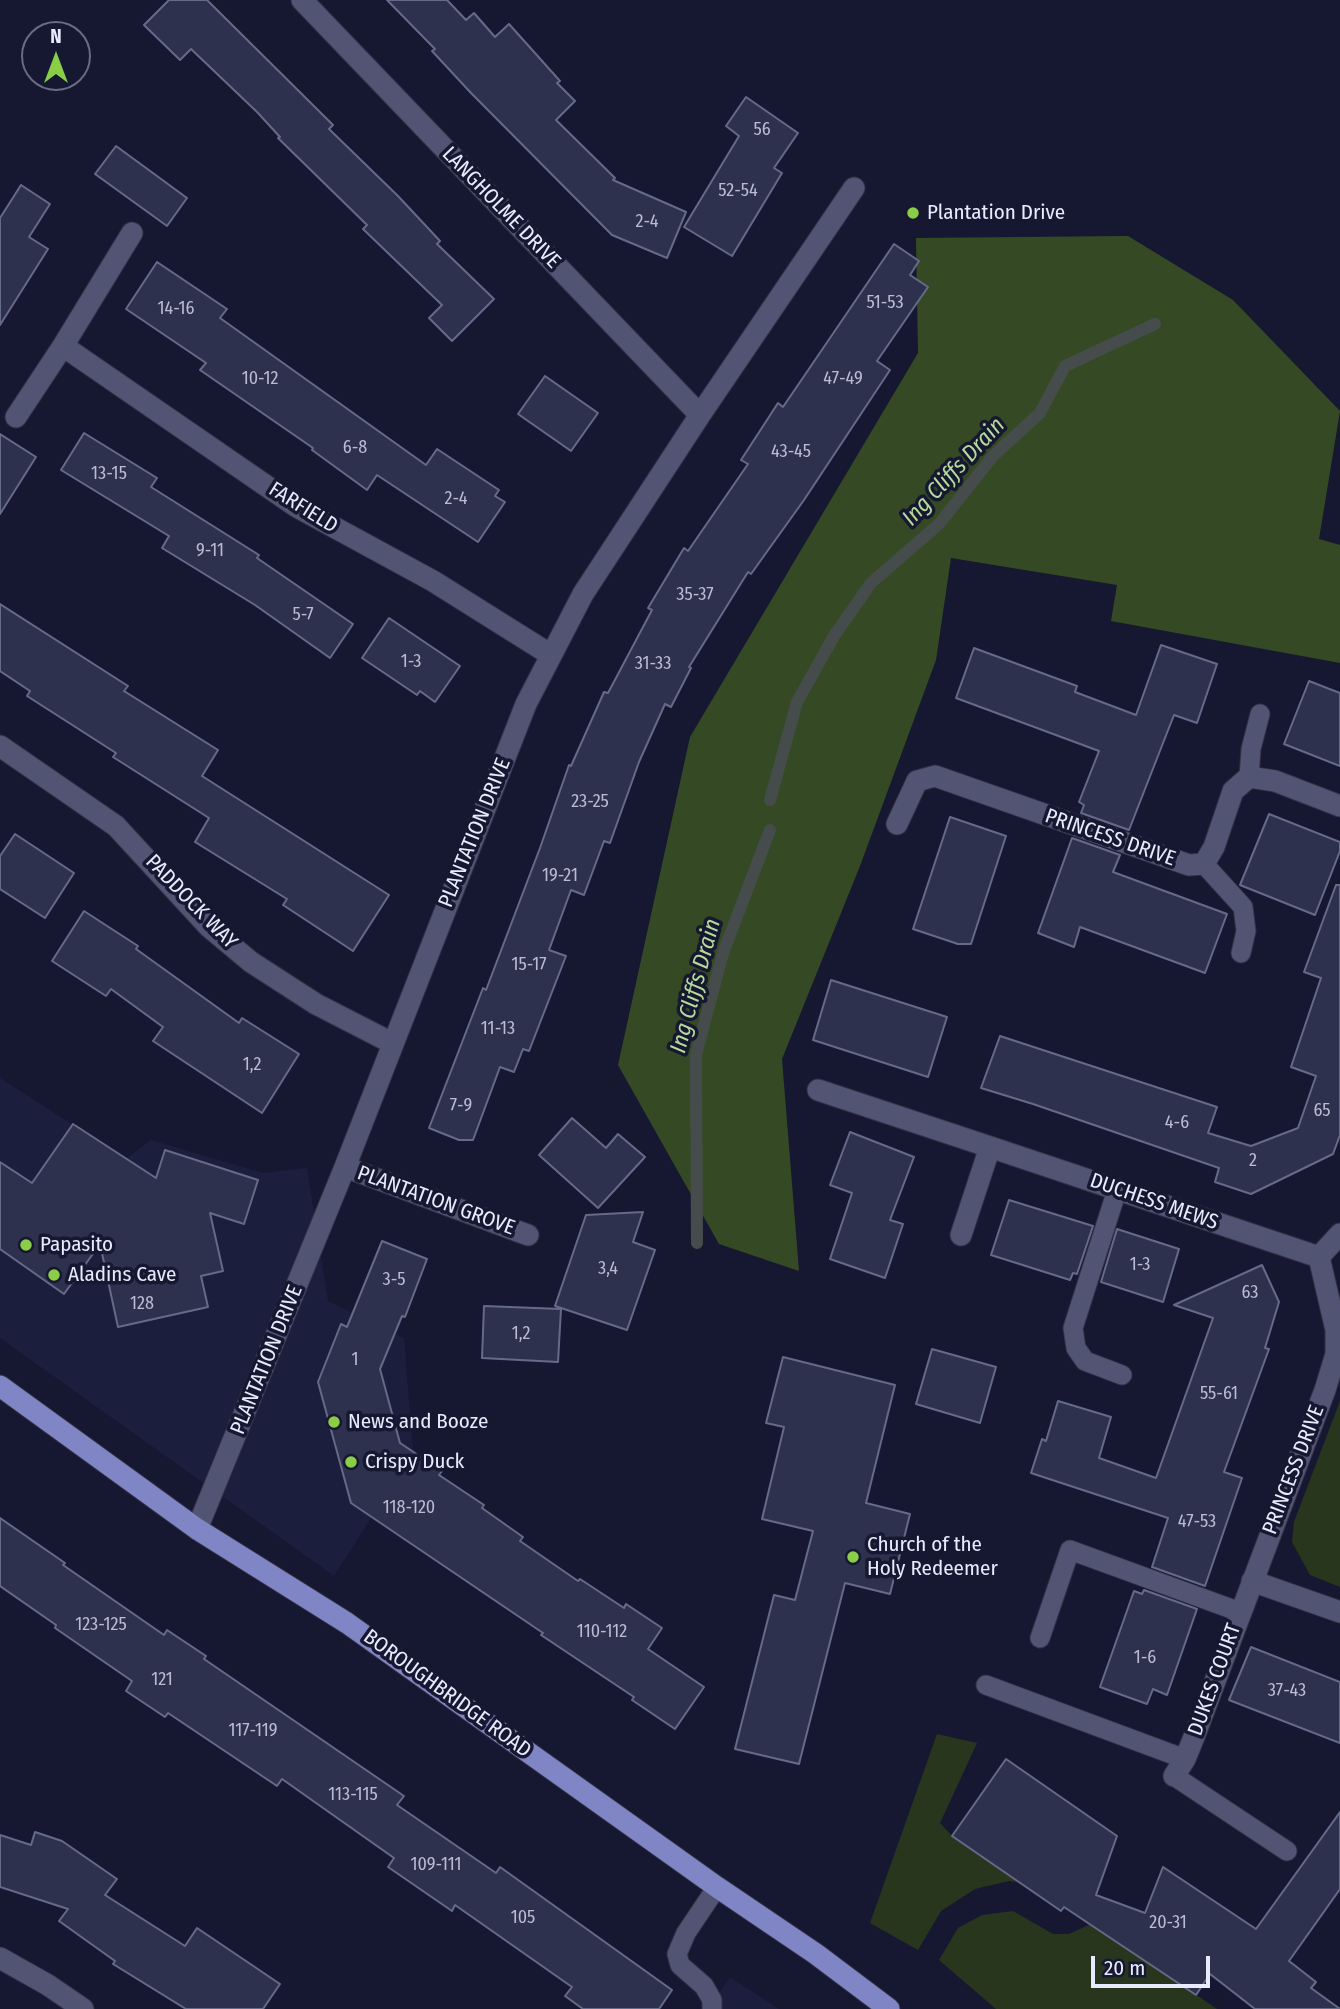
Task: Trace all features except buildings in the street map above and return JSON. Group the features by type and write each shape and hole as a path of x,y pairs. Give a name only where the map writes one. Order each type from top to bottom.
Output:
{"main road":[{"name":"BOROUGHBRIDGE ROAD","path":"0,1386 197,1530 347,1623 717,1887 816,1954 889,2009"}],"street":[{"name":"LANGHOLME DRIVE","path":"302,0 700,415"},
{"name":"PLANTATION DRIVE","path":"197,1530 345,1167 526,704 583,594 854,188"},
{"path":"16,417 132,233"},
{"name":"FARFIELD","path":"63,346 298,507 433,581 551,655"},
{"name":"PADDOCK WAY","path":"0,747 116,826 209,927 251,962 316,1004 392,1044"},
{"name":"PRINCESS DRIVE","path":"897,824 917,780 935,776 1189,865 1204,864 1214,847 1233,791 1249,777"},
{"path":"1249,777 1275,780 1340,806"},
{"name":"DUCHESS MEWS","path":"818,1090 1319,1257"},
{"path":"961,1235 989,1147"},
{"name":"PLANTATION GROVE","path":"345,1167 528,1235"},
{"path":"1319,1257 1340,1234"},
{"name":"PRINCESS DRIVE","path":"1252,1581 1325,1390 1336,1353 1336,1330 1319,1257"},
{"path":"1252,1581 1340,1612"},
{"name":"DUKES COURT","path":"1180,1768 1252,1581"},
{"path":"0,1958 48,1985 83,2009"}],"lane":[{"path":"1249,777 1251,749 1260,713"},
{"path":"1204,864 1243,907 1245,931 1241,953"},
{"path":"1117,1190 1073,1328 1076,1348 1085,1361 1122,1375"},
{"path":"1040,1638 1070,1550 1240,1612"},
{"path":"986,1685 1180,1768 1287,1852"},
{"path":"712,2009 712,2000 704,1986 680,1965 677,1954 680,1943 717,1887"}],"shaded area":[{"path":"0,1078 126,1159 151,1140 263,1173 307,1168 328,1301 404,1338 413,1452 334,1576 0,1338"},
{"path":"730,1977 779,2009 708,2009"}],"green space":[{"path":"1128,236 1233,300 1340,411 1319,539 1340,545 1340,663 1111,621 1117,585 951,558 936,660 860,866 782,1059 799,1271 719,1244 618,1065 690,737 918,353 916,238"},
{"path":"1340,1401 1340,1587 1310,1575 1292,1542 1294,1522"},
{"path":"937,1734 977,1743 940,1823 952,1836 1024,1883 1009,1881 975,1889 941,1911 918,1950 870,1923"},
{"path":"1013,1911 1053,1934 1069,1934 1091,1924 1217,2009 996,2009 939,1960 958,1928 982,1915"}],"waterway":[{"name":"Ing Cliffs Drain","path":"770,800 797,702 834,636 871,583 939,524 993,456 1040,413 1065,366 1155,324"},
{"name":"Ing Cliffs Drain","path":"697,1243 696,1055 723,953 770,830"}],"place":[{"name":"Plantation Drive","path":"913,213"},
{"name":"Papasito","path":"26,1245"},
{"name":"Aladins Cave","path":"54,1275"},
{"name":"News and Booze","path":"334,1422"},
{"name":"Crispy Duck","path":"351,1462"},
{"name":"Church of the Holy Redeemer","path":"853,1557"}]}
